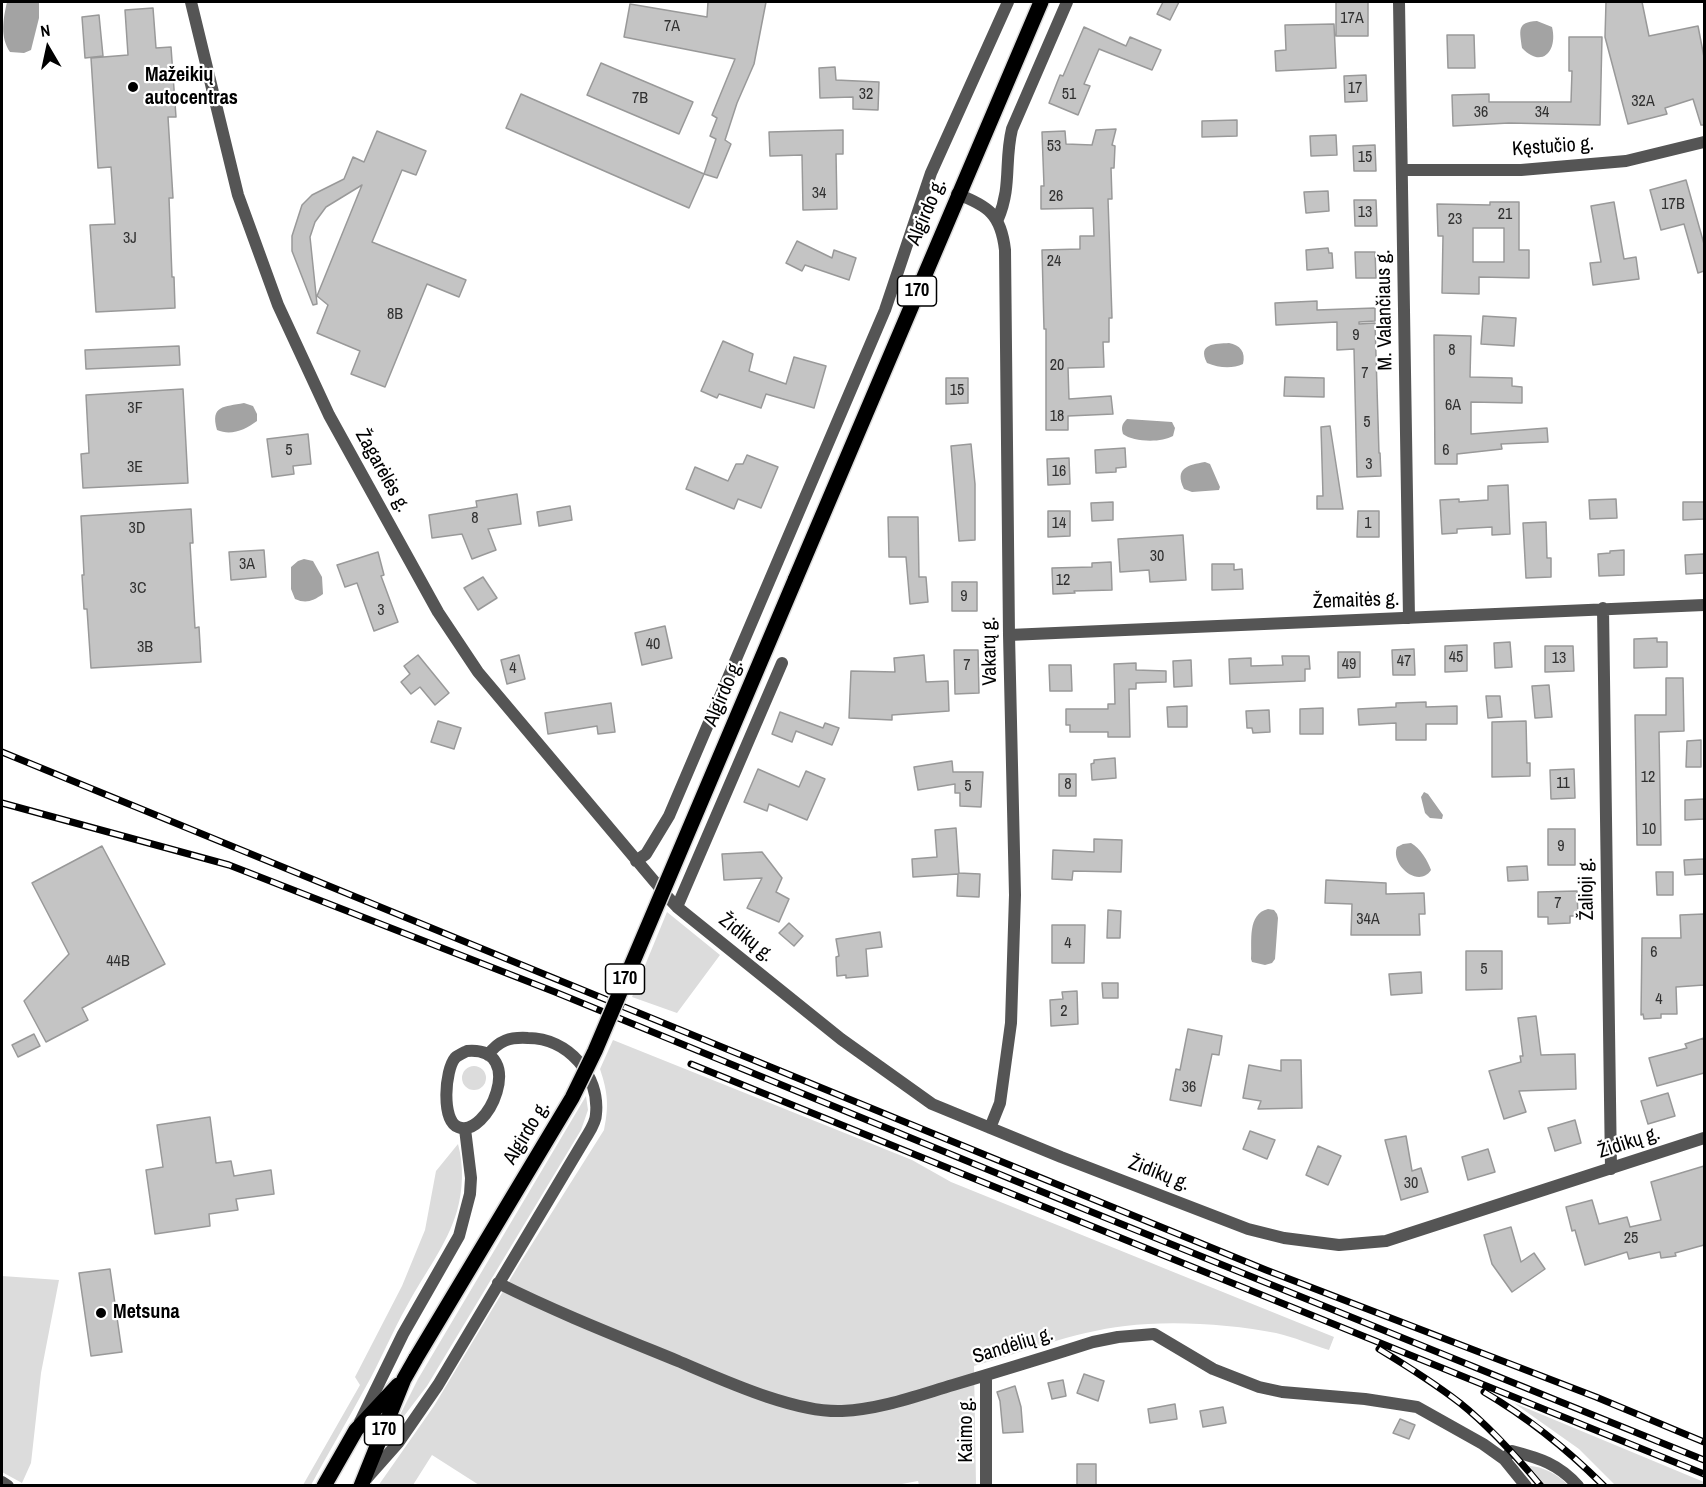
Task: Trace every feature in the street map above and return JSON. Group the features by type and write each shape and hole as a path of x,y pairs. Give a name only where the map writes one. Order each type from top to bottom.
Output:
{"main road":[{"name":"Algirdo g.","path":"363,1483 404,1379 572,1098 595,1051 957,194 1041,2"},
{"name":"Algirdo g.","path":"324,1485 356,1430 404,1379"}],"street":[{"name":"Žagarėlės g.","path":"191,2 238,195 278,305 329,415 438,612 478,672 664,894"},
{"path":"636,861 646,854 669,816 885,310 931,173 1008,2"},
{"path":"957,194 986,208 998,219 1007,188 1008,143 1012,129 1066,2"},
{"name":"M. Valančiaus g.","path":"1399,2 1409,618"},
{"name":"Kęstučio g.","path":"1402,170 1521,170 1626,161 1704,142"},
{"name":"Vakarų g.","path":"990,1128 1000,1103 1011,1023 1015,895 1009,635 1006,267 1003,233 998,219"},
{"name":"Žemaitės g.","path":"1009,635 1704,605"},
{"name":"Žalioji g.","path":"1603,608 1611,1169"},
{"path":"677,907 782,663"},
{"name":"Židikų g.","path":"664,894 677,907 841,1039 932,1104 1248,1229 1284,1238 1339,1245 1386,1241 1704,1138"},
{"path":"363,1483 398,1443 438,1385 596,1117 596,1100 592,1081 579,1061 560,1046 537,1038 508,1038 497,1044 488,1055"},
{"path":"467,1051 482,1052 488,1055 499,1071 498,1091 484,1116 472,1127 465,1129 453,1123 448,1109 447,1087 450,1068 455,1058 467,1051"},
{"path":"356,1430 403,1334 459,1236 470,1194 471,1178 465,1129"},
{"name":"Sandėlių g.","path":"498,1283 518,1294 730,1383 798,1406 817,1410 839,1411 885,1405 1093,1342 1154,1334 1213,1369 1259,1386 1282,1392 1365,1399 1417,1407 1483,1444 1504,1459 1526,1485"},
{"name":"Kaimo g.","path":"986,1375 986,1485"},
{"path":"1504,1459 1512,1451 1539,1458 1566,1472 1578,1485"},
{"path":"2,1482 8,1485"}],"shaded area":[{"path":"7,2 39,2 39,18 31,50 24,53 10,52 5,40 4,22"},
{"path":"1537,21 1552,27 1553,43 1547,54 1542,57 1529,54 1522,48 1520,32 1522,26"},
{"path":"1229,343 1241,350 1244,356 1243,364 1225,367 1207,363 1204,356 1206,348 1213,344"},
{"path":"244,403 253,406 257,414 257,421 238,431 217,430 215,416 220,409"},
{"path":"1127,419 1172,422 1175,428 1173,436 1155,441 1128,437 1123,434 1122,429"},
{"path":"1205,462 1210,464 1220,487 1219,490 1192,492 1184,489 1181,476 1184,469"},
{"path":"304,559 313,561 322,577 323,594 313,600 299,601 295,599 291,589 291,567"},
{"path":"1424,792 1428,794 1443,815 1442,819 1430,818 1425,813 1421,797"},
{"path":"1411,843 1420,851 1430,866 1431,870 1426,875 1413,876 1398,861 1397,847"},
{"path":"1268,909 1274,910 1278,918 1275,959 1272,963 1265,965 1252,962 1251,937 1257,916"},
{"path":"667,912 720,955 677,1013 632,997"},
{"path":"613,1040 912,1160 951,1182 1334,1337 1329,1350 1259,1330 1221,1325 1161,1323 1125,1326 1087,1333 974,1366 976,1485 919,1485 918,1481 891,1486 479,1485 432,1455 413,1485 378,1486 434,1406 604,1130 607,1100 600,1069"},
{"path":"474,1066 483,1069 486,1078 483,1087 474,1090 465,1087 462,1078 465,1069"},
{"path":"586,1096 588,1110 581,1130 427,1386 391,1433 418,1379"},
{"path":"458,1144 462,1186 453,1224 311,1485 303,1485 360,1385 355,1377 402,1286 425,1230 436,1171"},
{"path":"2,1276 59,1280 41,1373 31,1463 22,1483 2,1472"},
{"path":"1514,1403 1704,1482 1704,1485 1615,1485 1579,1449"},
{"path":"1529,1466 1550,1472 1568,1485 1545,1485"}],"building":[{"path":"708,2 766,2 754,64 737,103 725,140 731,144 717,178 704,174 716,139 710,136 717,118 712,115 735,59 624,37 630,4 707,17"},
{"path":"1163,2 1179,2 1170,20 1157,14"},
{"path":"1336,2 1368,2 1368,36 1336,36"},
{"path":"1606,2 1642,2 1649,36 1698,26 1704,57 1704,125 1701,125 1693,99 1665,108 1667,114 1628,124 1605,37"},
{"path":"153,8 156,48 171,47 176,117 168,117 173,198 169,198 175,308 96,312 90,225 115,224 111,167 98,168 91,58 128,55 125,10"},
{"path":"99,15 103,56 85,58 82,17"},
{"path":"1334,24 1336,68 1276,71 1275,51 1286,50 1285,25"},
{"path":"1084,27 1126,46 1130,37 1161,50 1152,70 1099,49 1084,84 1090,86 1078,115 1049,103"},
{"path":"1447,35 1474,35 1475,68 1448,68"},
{"path":"1569,37 1602,37 1600,125 1509,123 1453,126 1452,95 1489,94 1489,102 1571,102 1572,71 1569,71"},
{"path":"601,63 693,102 679,134 587,95"},
{"path":"835,67 836,80 879,82 878,110 853,109 853,97 820,98 819,68"},
{"path":"1366,75 1367,101 1345,102 1344,76"},
{"path":"521,94 704,174 689,208 506,128"},
{"path":"1237,120 1237,136 1202,137 1202,121"},
{"path":"1116,129 1112,145 1115,146 1114,168 1111,168 1112,199 1108,199 1112,318 1109,318 1109,342 1103,342 1104,367 1068,368 1069,399 1111,396 1113,414 1068,416 1068,430 1046,430 1046,329 1044,329 1042,250 1080,249 1080,236 1094,236 1093,208 1041,209 1041,186 1044,186 1042,132 1065,131 1066,144 1092,145 1096,130"},
{"path":"843,130 843,154 836,154 837,209 803,210 802,155 770,156 769,132"},
{"path":"377,131 426,151 416,175 402,170 372,242 466,280 459,297 427,284 385,387 351,374 360,351 317,333 328,305 317,296 362,185 326,207 315,222 310,237 317,304 313,305 292,251 292,236 302,205 312,195 344,179 353,157 364,162"},
{"path":"1336,135 1337,155 1311,156 1310,136"},
{"path":"1375,145 1376,171 1354,171 1353,146"},
{"path":"1686,180 1704,244 1704,271 1698,273 1684,224 1661,230 1650,190"},
{"path":"1328,191 1329,211 1306,213 1304,192"},
{"path":"1354,200 1376,200 1377,226 1355,226"},
{"path":"1490,202 1519,202 1519,250 1529,250 1529,278 1479,277 1479,294 1442,293 1443,236 1438,236 1437,204 1490,205","holes":["1473,228 1504,228 1504,262 1473,262"]},
{"path":"1614,202 1624,259 1636,257 1639,279 1593,285 1590,263 1601,262 1591,206"},
{"path":"797,241 832,258 834,250 856,258 849,280 805,265 802,271 786,263"},
{"path":"1328,248 1329,253 1332,253 1333,268 1307,270 1306,250"},
{"path":"1355,252 1375,252 1376,278 1356,278"},
{"path":"1317,301 1317,310 1375,308 1375,321 1359,322 1359,324 1375,323 1381,476 1357,477 1354,349 1337,350 1337,322 1276,325 1275,303"},
{"path":"1483,316 1516,318 1514,346 1481,344"},
{"path":"1434,335 1471,336 1470,377 1512,378 1512,386 1522,387 1522,403 1471,402 1471,434 1547,428 1548,442 1501,444 1502,449 1457,454 1457,464 1435,464"},
{"path":"723,341 753,354 749,371 786,384 794,357 826,366 814,408 766,394 761,408 719,394 717,398 701,391"},
{"path":"179,346 180,365 86,369 85,350"},
{"path":"1285,377 1324,378 1324,397 1284,396"},
{"path":"946,378 968,378 968,403 946,404"},
{"path":"183,389 188,483 83,488 81,454 89,453 86,395"},
{"path":"1330,426 1343,509 1317,509 1317,496 1323,496 1321,427"},
{"path":"308,434 311,464 293,466 294,474 272,477 267,439"},
{"path":"971,444 975,484 975,540 959,541 951,446"},
{"path":"1125,448 1126,467 1116,468 1116,472 1096,473 1095,450"},
{"path":"747,455 778,467 761,508 738,499 734,509 686,489 695,467 728,481 736,464 743,464"},
{"path":"1069,458 1070,484 1048,485 1047,459"},
{"path":"1508,485 1510,534 1492,535 1492,527 1457,529 1457,533 1442,534 1440,500 1459,499 1459,502 1488,500 1488,486"},
{"path":"517,494 521,524 488,529 496,550 472,559 462,534 432,538 429,515 477,507 476,501"},
{"path":"1616,499 1617,518 1590,519 1589,500"},
{"path":"1113,502 1113,520 1092,521 1091,503"},
{"path":"1683,502 1704,502 1704,519 1683,520"},
{"path":"570,506 572,520 539,526 537,512"},
{"path":"191,509 193,543 190,543 195,628 199,627 201,662 91,668 87,609 84,609 81,516"},
{"path":"1048,511 1070,511 1070,536 1048,537"},
{"path":"1358,511 1379,511 1379,537 1357,537"},
{"path":"888,517 918,517 919,577 926,577 928,602 910,604 906,557 889,557"},
{"path":"1546,522 1547,558 1551,558 1551,577 1526,578 1523,523"},
{"path":"1183,535 1186,580 1150,582 1149,570 1120,572 1118,539"},
{"path":"264,550 266,577 231,580 229,552"},
{"path":"1624,550 1624,575 1599,576 1598,554"},
{"path":"378,552 384,575 381,576 398,622 374,631 357,583 345,587 337,565"},
{"path":"1704,554 1704,573 1686,574 1685,555"},
{"path":"1111,562 1112,590 1053,594 1052,568 1092,567 1092,563"},
{"path":"1212,564 1234,564 1234,570 1242,569 1243,589 1212,590"},
{"path":"483,577 497,598 478,610 464,588"},
{"path":"952,582 977,582 977,611 952,611"},
{"path":"665,626 672,658 642,665 635,633"},
{"path":"1657,638 1657,642 1667,642 1667,667 1634,668 1634,639"},
{"path":"1510,642 1512,667 1495,668 1494,643"},
{"path":"1467,645 1467,671 1445,672 1445,646"},
{"path":"1545,646 1573,646 1574,671 1545,672"},
{"path":"1414,649 1415,675 1393,675 1392,650"},
{"path":"954,650 978,650 979,693 955,694"},
{"path":"1338,652 1360,652 1360,677 1338,678"},
{"path":"418,655 449,693 435,705 420,687 411,694 401,682 410,674 404,666"},
{"path":"519,655 525,679 507,684 501,660"},
{"path":"924,655 926,682 948,681 949,711 892,715 892,720 849,718 851,671 895,672 894,658"},
{"path":"1282,656 1309,656 1310,669 1305,669 1305,681 1230,684 1229,659 1251,658 1251,666 1283,665"},
{"path":"1191,660 1192,686 1174,687 1173,661"},
{"path":"1136,663 1136,670 1166,671 1166,682 1136,683 1136,689 1129,689 1130,737 1108,737 1108,732 1070,732 1070,725 1066,725 1066,709 1108,709 1108,704 1115,704 1114,664"},
{"path":"1049,665 1071,665 1072,691 1050,691"},
{"path":"1666,678 1683,678 1684,731 1659,732 1661,845 1637,845 1635,715 1666,715"},
{"path":"1549,685 1552,717 1535,718 1532,686"},
{"path":"1486,696 1500,696 1502,717 1488,718"},
{"path":"1426,702 1426,707 1457,706 1457,724 1426,724 1426,740 1396,740 1396,723 1359,725 1358,709 1396,707 1396,703"},
{"path":"611,703 615,732 598,734 597,726 548,734 545,713"},
{"path":"1187,706 1187,727 1168,727 1167,707"},
{"path":"1323,708 1323,734 1300,734 1300,709"},
{"path":"1269,710 1270,732 1253,733 1252,728 1247,728 1246,711"},
{"path":"780,712 823,728 825,723 839,728 832,745 796,731 792,742 772,734"},
{"path":"438,721 461,728 454,749 431,742"},
{"path":"1526,721 1527,763 1530,763 1530,776 1492,777 1492,722"},
{"path":"1701,740 1701,767 1686,767 1687,741"},
{"path":"1115,758 1116,778 1092,780 1091,764 1094,760"},
{"path":"952,761 953,772 983,772 981,807 960,806 960,793 955,793 955,784 918,790 914,767"},
{"path":"758,769 799,787 806,771 825,779 807,820 769,804 767,811 744,802"},
{"path":"1574,769 1575,798 1551,799 1550,770"},
{"path":"1059,774 1076,774 1076,796 1059,796"},
{"path":"1704,799 1704,819 1685,820 1685,800"},
{"path":"956,828 959,873 980,874 979,897 957,896 958,874 913,877 912,859 937,857 935,830"},
{"path":"1548,829 1575,829 1575,865 1548,865"},
{"path":"1094,839 1122,840 1121,872 1073,871 1072,880 1052,879 1053,850 1094,852"},
{"path":"102,846 165,964 82,1008 88,1020 46,1042 24,1001 69,954 32,883"},
{"path":"762,852 782,878 776,892 789,899 779,922 747,908 762,878 724,880 722,854"},
{"path":"1704,859 1704,874 1685,875 1684,860"},
{"path":"1527,866 1528,880 1508,881 1507,867"},
{"path":"1656,872 1673,872 1673,895 1657,895"},
{"path":"1326,880 1386,883 1386,894 1424,893 1425,914 1419,914 1420,935 1351,935 1352,904 1325,903"},
{"path":"1577,891 1578,916 1570,916 1570,923 1548,924 1548,917 1538,917 1538,892"},
{"path":"1108,910 1121,911 1120,938 1107,938"},
{"path":"1704,914 1704,985 1676,987 1677,1014 1661,1014 1661,1018 1644,1019 1643,1014 1641,1015 1642,938 1681,938 1680,915"},
{"path":"789,923 803,936 794,946 779,933"},
{"path":"1052,925 1085,925 1084,963 1052,963"},
{"path":"880,932 882,947 866,949 868,976 846,978 846,975 837,976 836,957 839,956 836,939"},
{"path":"1466,951 1502,951 1502,989 1466,990"},
{"path":"1421,972 1422,993 1391,995 1389,974"},
{"path":"1102,983 1118,983 1118,998 1103,998"},
{"path":"1077,991 1078,1024 1051,1026 1050,1000 1063,999 1062,992"},
{"path":"1536,1016 1541,1055 1575,1054 1576,1089 1519,1091 1526,1112 1504,1119 1489,1071 1521,1062 1520,1056 1523,1056 1518,1018"},
{"path":"1188,1029 1222,1036 1219,1055 1212,1054 1201,1106 1170,1100 1176,1069 1180,1070"},
{"path":"34,1034 40,1046 18,1057 12,1045"},
{"path":"1704,1038 1704,1073 1657,1086 1649,1058 1687,1048 1685,1044"},
{"path":"1281,1060 1301,1060 1302,1108 1258,1109 1261,1101 1243,1098 1249,1065 1281,1071"},
{"path":"1668,1093 1675,1116 1648,1124 1641,1101"},
{"path":"210,1117 216,1163 231,1161 234,1176 271,1170 274,1194 236,1199 238,1210 209,1214 210,1226 155,1234 146,1170 163,1167 157,1125"},
{"path":"1575,1120 1581,1143 1555,1151 1548,1128"},
{"path":"1250,1131 1275,1140 1267,1159 1243,1149"},
{"path":"1406,1136 1412,1171 1421,1168 1428,1192 1401,1200 1385,1140"},
{"path":"1318,1146 1341,1156 1328,1185 1306,1175"},
{"path":"1488,1149 1495,1172 1468,1180 1462,1157"},
{"path":"1704,1166 1704,1245 1675,1253 1676,1256 1661,1258 1660,1252 1629,1259 1627,1252 1585,1265 1566,1207 1592,1200 1599,1224 1627,1217 1630,1227 1661,1220 1651,1182"},
{"path":"1511,1227 1521,1262 1534,1253 1545,1269 1512,1292 1492,1264 1484,1235"},
{"name":"Metsuna","path":"110,1269 122,1352 91,1356 79,1273"},
{"path":"1084,1374 1104,1381 1098,1401 1077,1393"},
{"path":"1063,1380 1066,1396 1052,1399 1048,1383"},
{"path":"1015,1386 1021,1407 1023,1432 1003,1433 997,1392"},
{"path":"1175,1404 1177,1419 1150,1423 1148,1409"},
{"path":"1223,1407 1226,1423 1203,1427 1200,1411"},
{"path":"1400,1419 1415,1425 1409,1439 1393,1433"},
{"path":"1077,1464 1096,1464 1096,1485 1077,1485"}],"railway":[{"path":"2,752 1266,1270 1596,1397 1704,1442"},
{"path":"2,803 229,865 555,992 1704,1460"},
{"path":"691,1064 1704,1474"},
{"path":"1379,1349 1471,1412 1502,1442 1541,1486"},
{"path":"1484,1392 1547,1435 1604,1486"}],"place":[{"name":"Mažeikių autocentras","path":"133,87"},
{"name":"Metsuna","path":"101,1313"}]}
